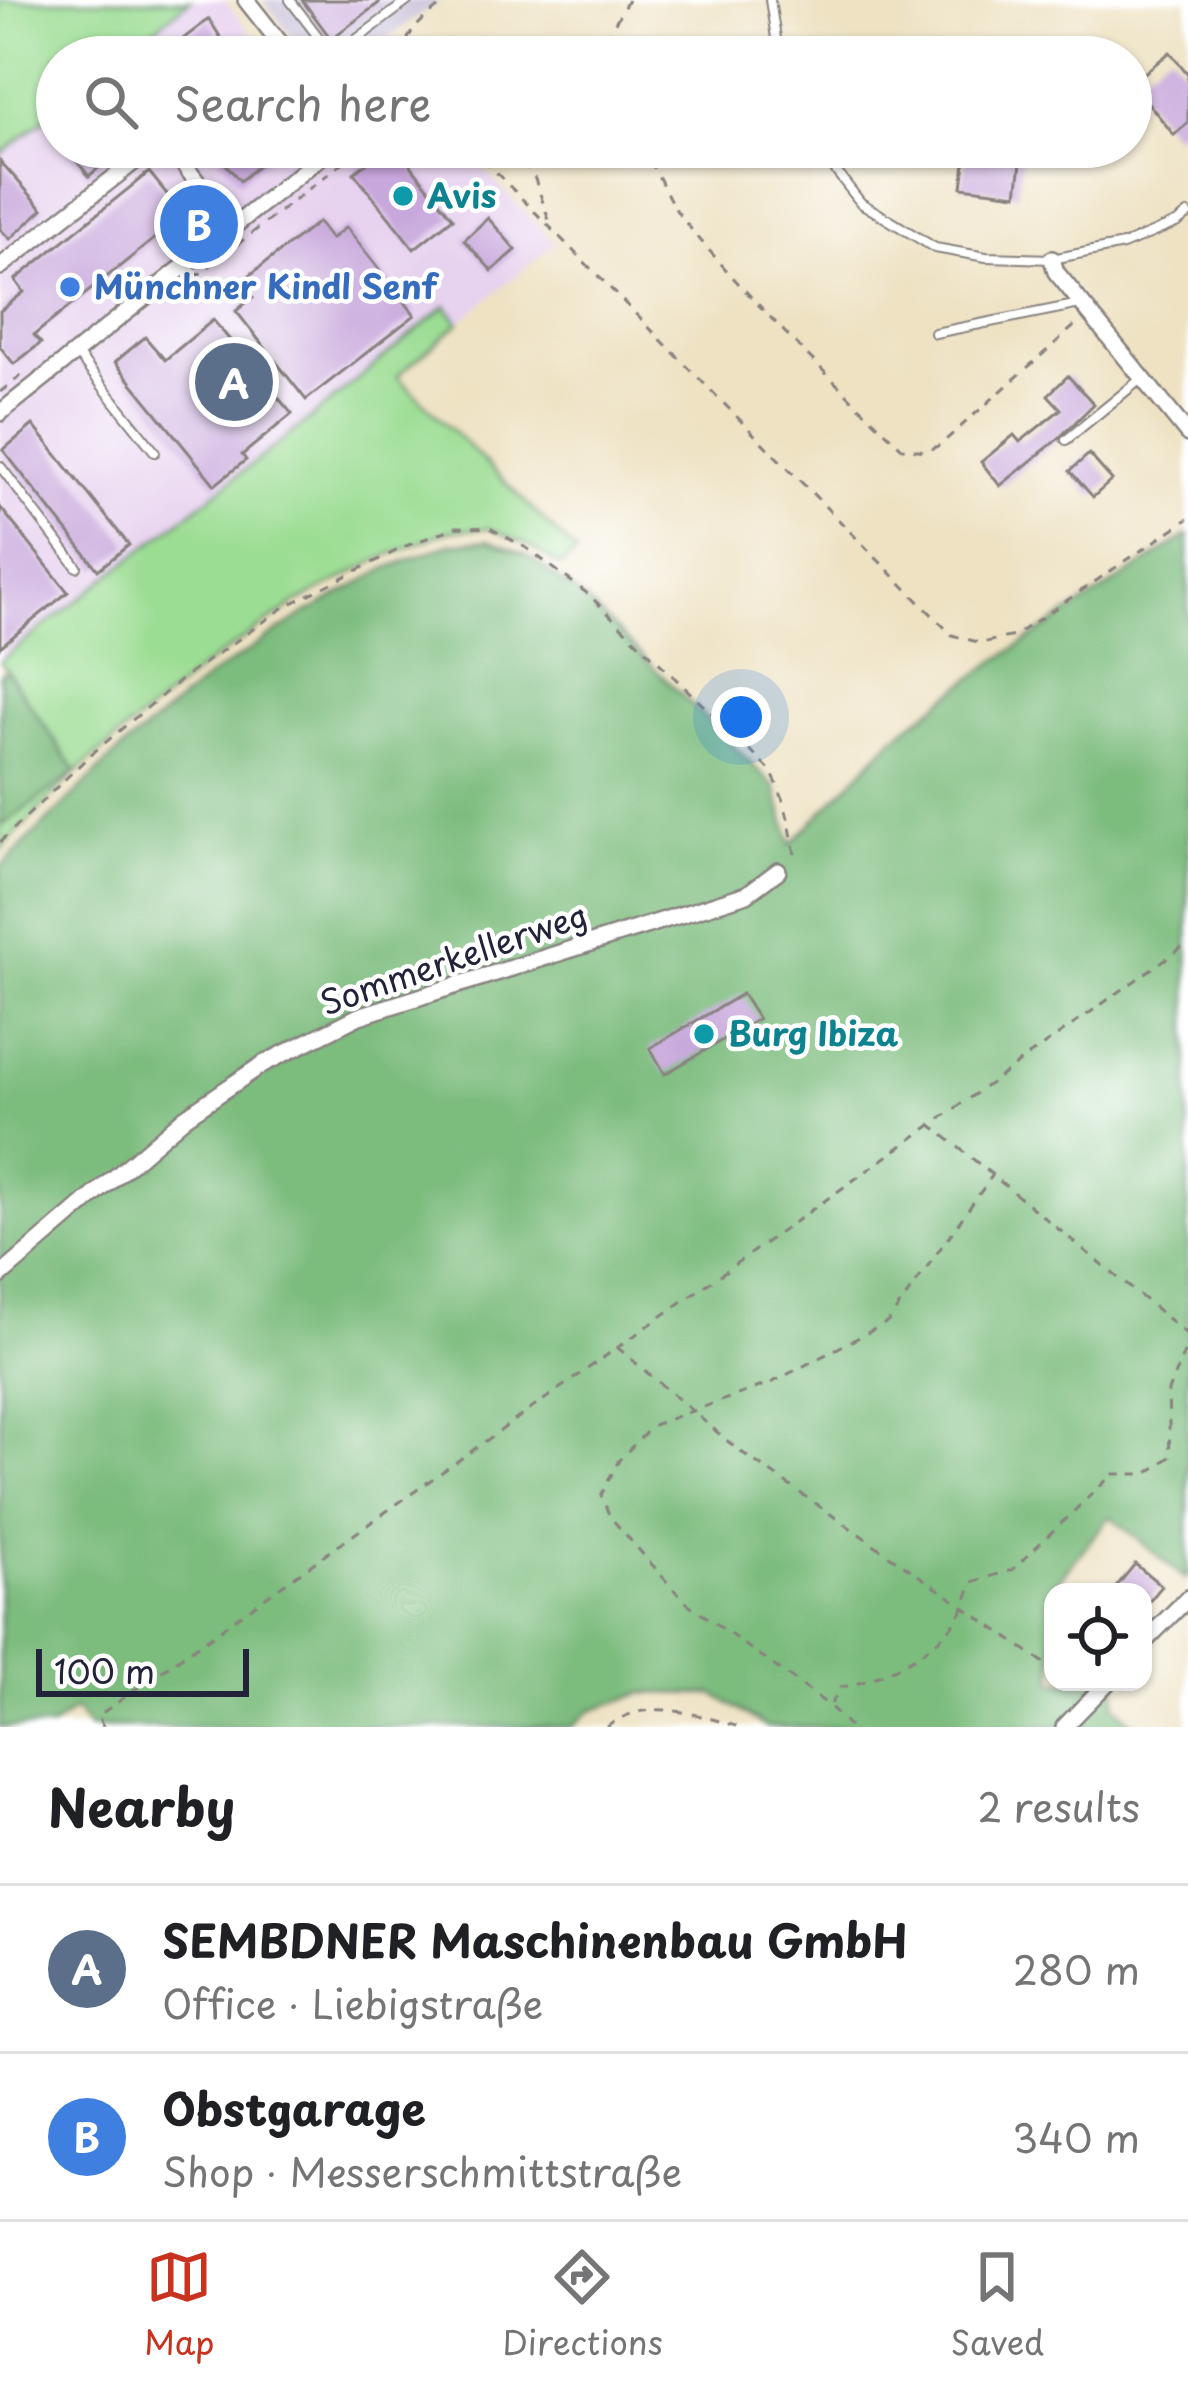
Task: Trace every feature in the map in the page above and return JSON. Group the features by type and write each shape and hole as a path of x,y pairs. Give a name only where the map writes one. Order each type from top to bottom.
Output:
{"street":[{"path":"246,0 274,36"},
{"path":"3,260 125,168"},
{"path":"187,168 233,229"},
{"path":"0,413 307,168"},
{"path":"1052,259 1056,272 1188,434"},
{"name":"Sommerkellerweg","path":"0,1276 185,1117 263,1064 359,1016 747,894 778,871"},
{"path":"1152,1634 1188,1598"},
{"path":"1064,1727 1099,1691"}],"lane":[{"path":"290,0 317,36"},
{"path":"361,36 409,0"},
{"path":"770,0 776,36"},
{"path":"834,168 861,203 935,248 986,257 1052,259 1124,245 1188,214"},
{"path":"935,333 1085,308"},
{"path":"76,353 155,452"},
{"path":"1066,440 1142,377"},
{"path":"0,466 77,567"}],"path":[{"path":"408,36 449,0"},
{"path":"609,36 628,0"},
{"path":"168,299 335,168"},
{"path":"491,168 952,634 981,643 1014,636 1188,519"},
{"path":"528,168 551,227"},
{"path":"655,168 678,214 772,320 902,448 926,451 940,445 1085,308"},
{"path":"0,842 89,756 167,691 286,605 439,533 456,527 490,528 528,549 588,594 770,770 781,789 795,855 778,871"},
{"path":"103,1727 98,1716 1188,943"},
{"path":"930,1124 1188,1336"},
{"path":"850,1727 830,1706 684,1601 610,1517 601,1495 619,1460 653,1425 771,1383 888,1322 992,1175"},
{"path":"830,1706 841,1687 866,1683 936,1644 959,1617 972,1582 1012,1570 1113,1474 1146,1474 1171,1457 1168,1391 1188,1343"},
{"path":"617,1347 737,1449 1044,1663"},
{"path":"608,1727 618,1718 657,1708 739,1727"}],"shaded area":[{"path":"190,0 225,0 253,36 146,36"},
{"path":"263,0 441,0 390,36 292,36"},
{"path":"36,126 36,168 482,168 555,243 459,323 446,307 0,661 0,155"}],"green space":[{"path":"0,0 190,0 146,36 36,36 36,126 0,155"},
{"path":"446,306 459,323 397,376 577,553 559,566 530,546 489,528 448,531 384,557 298,602 204,666 77,772 0,850 0,827 76,771 0,661 305,423"},
{"path":"1188,535 1188,1577 1110,1516 1056,1583 1044,1583 1044,1691 1116,1691 1115,1704 1136,1727 766,1727 714,1694 643,1693 591,1710 572,1727 88,1727 75,1709 51,1727 0,1727 0,868 113,757 209,677 303,615 387,568 449,544 488,540 527,555 586,601 775,787 791,844 896,736 984,669"},
{"path":"6,670 76,772 0,827 0,675"}],"building":[{"path":"302,0 383,0 335,36 329,36"},
{"path":"209,19 220,36 187,36"},
{"path":"1170,52 1188,74 1188,123 1174,135 1152,108 1152,67"},
{"path":"0,161 43,209 10,239 0,229"},
{"path":"229,168 255,168 240,181"},
{"name":"Avis","path":"360,168 413,168 453,218 414,249 354,173"},
{"path":"964,168 1020,168 1017,194 962,187"},
{"path":"149,172 184,215 34,335 41,343 14,364 0,347 0,311 24,292 15,280"},
{"path":"488,218 516,250 492,271 464,240"},
{"path":"318,222 331,239 346,227 415,315 306,400 236,311 253,297 241,282"},
{"path":"213,320 292,414 242,455 246,460 215,485 115,362 145,337 165,360"},
{"path":"1068,376 1094,404 1000,486 981,462 1014,435 1020,442 1061,409 1048,395"},
{"path":"33,425 129,545 98,570 3,450"},
{"path":"1089,454 1112,480 1093,497 1070,471"},
{"path":"0,507 68,592 0,647"},
{"name":"Burg Ibiza","path":"742,994 758,1019 665,1074 650,1048"},
{"path":"1135,1564 1162,1586 1152,1598 1152,1583 1119,1583"}],"place":[{"name":"Avis","path":"403,196"},
{"name":"Obstgarage","path":"199,224"},
{"name":"Münchner Kindl Senf","path":"70,287"},
{"name":"SEMBDNER Maschinenbau GmbH","path":"234,382"},
{"name":"Burg Ibiza","path":"704,1034"}]}
